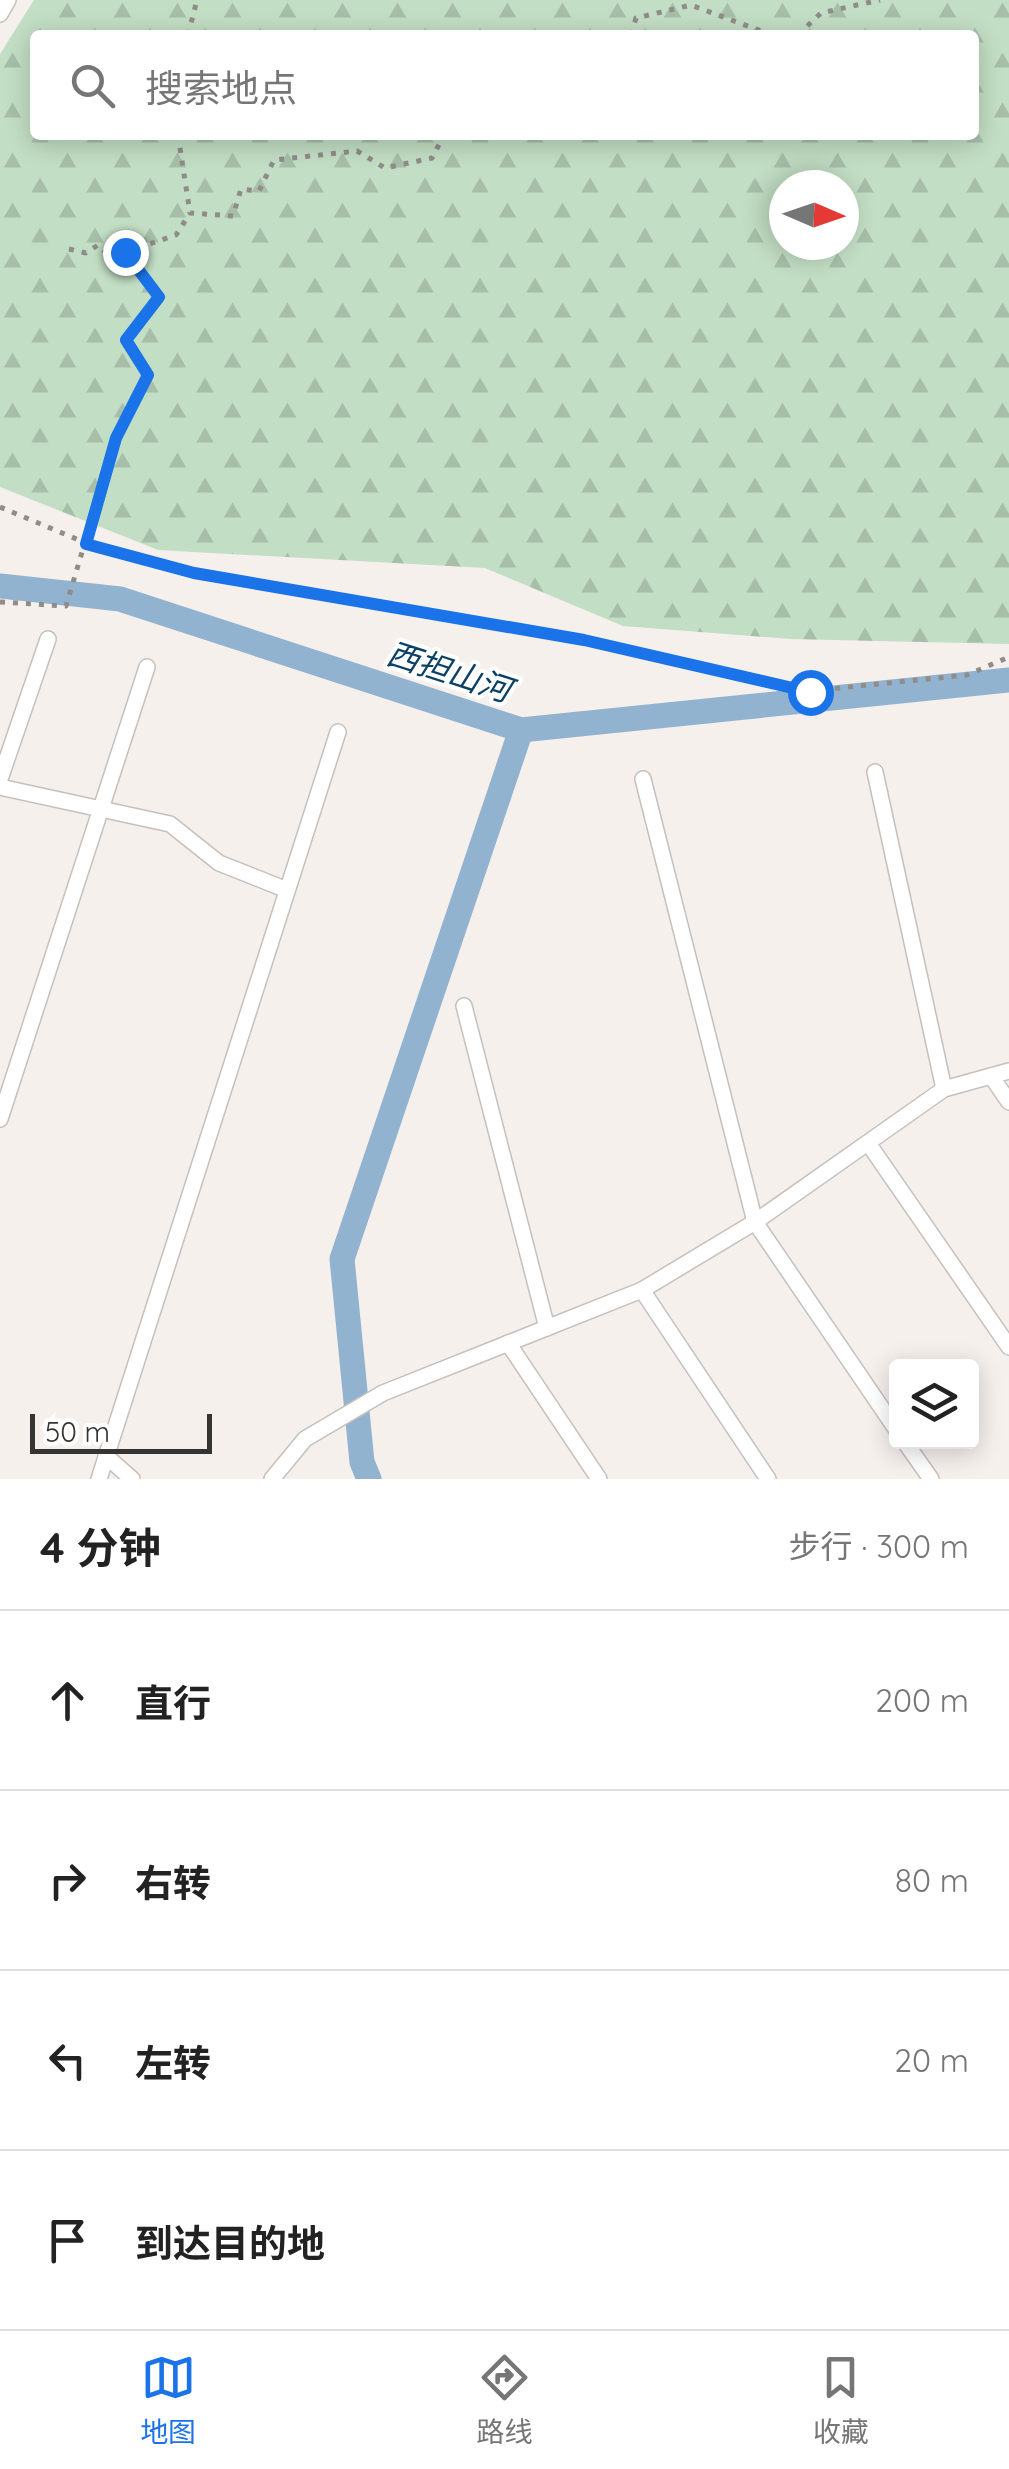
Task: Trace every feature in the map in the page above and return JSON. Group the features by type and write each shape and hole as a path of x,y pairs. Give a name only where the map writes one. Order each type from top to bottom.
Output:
{"lane":[{"path":"0,14 8,0"},
{"path":"0,779 48,639"},
{"path":"0,1119 147,667"},
{"path":"99,1479 338,732"},
{"path":"875,772 944,1088"},
{"path":"643,779 754,1222 889,1419"},
{"path":"0,788 170,824 219,862 287,890"},
{"path":"464,1006 546,1328"},
{"path":"272,1479 305,1439 383,1394 642,1290 754,1222 944,1088 1009,1071"},
{"path":"992,1076 1009,1102"},
{"path":"868,1143 1009,1347"},
{"path":"642,1290 768,1479"},
{"path":"508,1343 599,1479"},
{"path":"910,1449 931,1479"},
{"path":"106,1456 132,1479"}],"path":[{"path":"189,30 197,0"},
{"path":"803,30 822,13 880,0"},
{"path":"632,30 636,18 691,5 758,30"},
{"path":"69,249 86,253 98,245 111,256 176,234 190,213 179,140"},
{"path":"190,213 233,216 241,189 259,191 274,160 358,150 385,168 432,158 441,140"},
{"path":"0,602 66,606 116,438 148,375 126,340 159,297 125,252"},
{"path":"0,507 86,544 194,573 584,640 810,692 966,675 1009,658"}],"green space":[{"path":"34,0 1009,0 1009,644 790,639 623,626 485,568 158,550 0,487 0,54"}],"waterway":[{"name":"西担山河","path":"0,586 120,599 521,730 1009,680"},
{"path":"369,1479 362,1462 342,1259 521,730"}],"route":[{"path":"125,252 159,297 126,340 148,375 116,438 86,544 194,573 584,640 810,692"}]}
